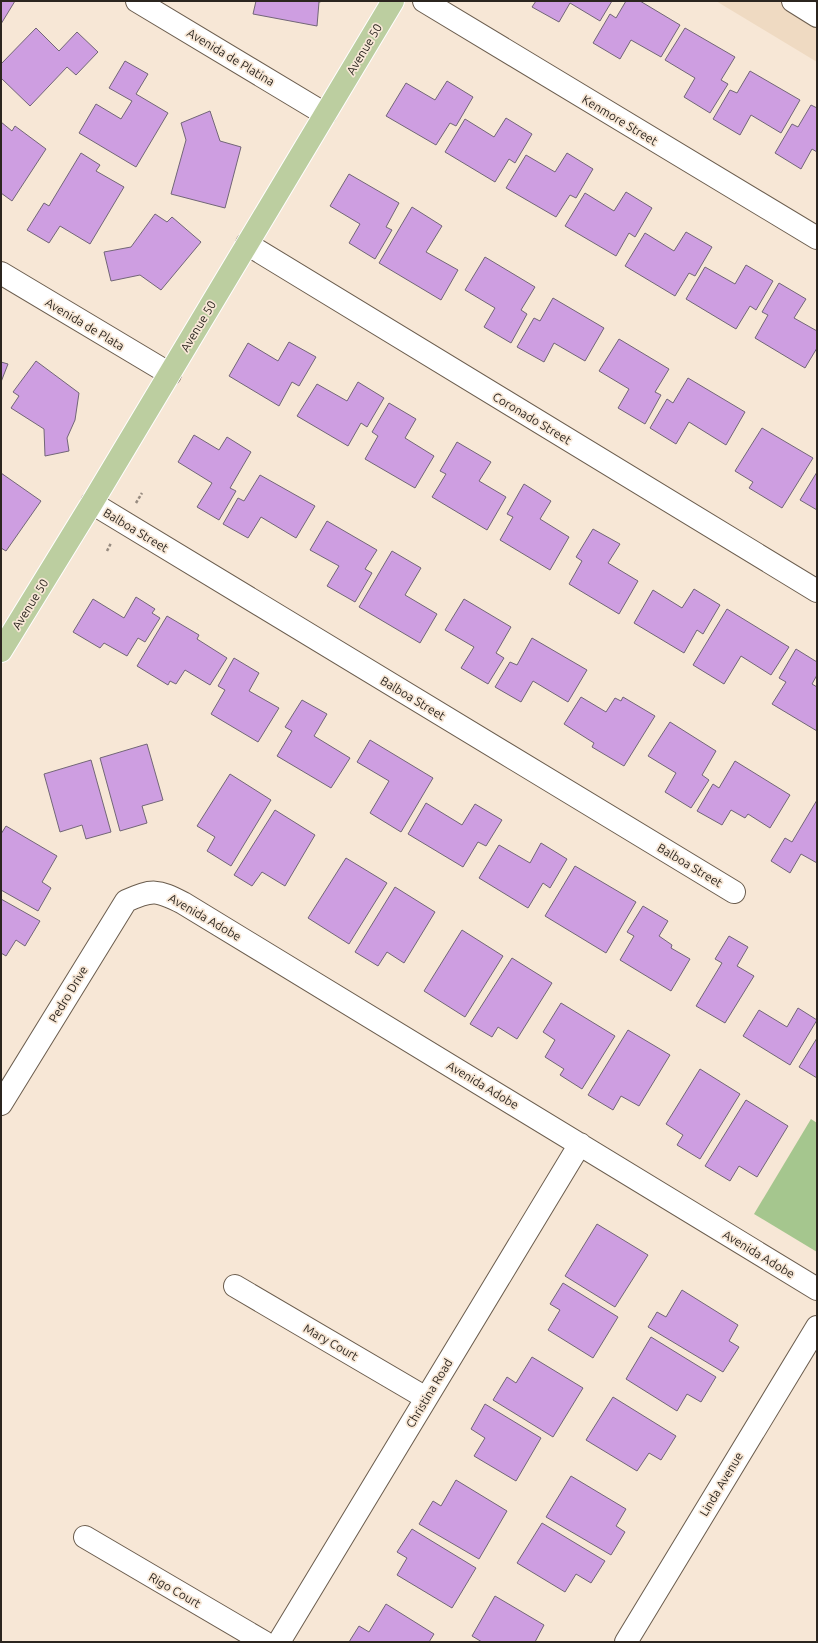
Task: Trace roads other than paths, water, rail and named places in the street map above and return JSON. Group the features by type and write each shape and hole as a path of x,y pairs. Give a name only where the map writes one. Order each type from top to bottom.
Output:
{"main road":[{"name":"Avenue 50","path":"4,637 92,503 393,1"}],"street":[{"name":"Avenida de Platina","path":"137,1 326,114"},
{"name":"Kenmore Street","path":"424,1 817,238"},
{"path":"793,1 817,16"},
{"name":"Coronado Street","path":"247,244 817,591"},
{"name":"Avenida de Plata","path":"1,273 170,374"},
{"name":"Balboa Street","path":"92,503 734,892"},
{"name":"Avenida Adobe","path":"144,893 161,892 183,903 817,1289"},
{"name":"Pedro Drive","path":"1,1104 126,901 144,893"},
{"name":"Christina Road","path":"279,1642 580,1144"},
{"name":"Mary Court","path":"235,1286 426,1398"},
{"name":"Linda Avenue","path":"626,1642 817,1327"},
{"name":"Rigo Court","path":"85,1538 264,1642"}]}
